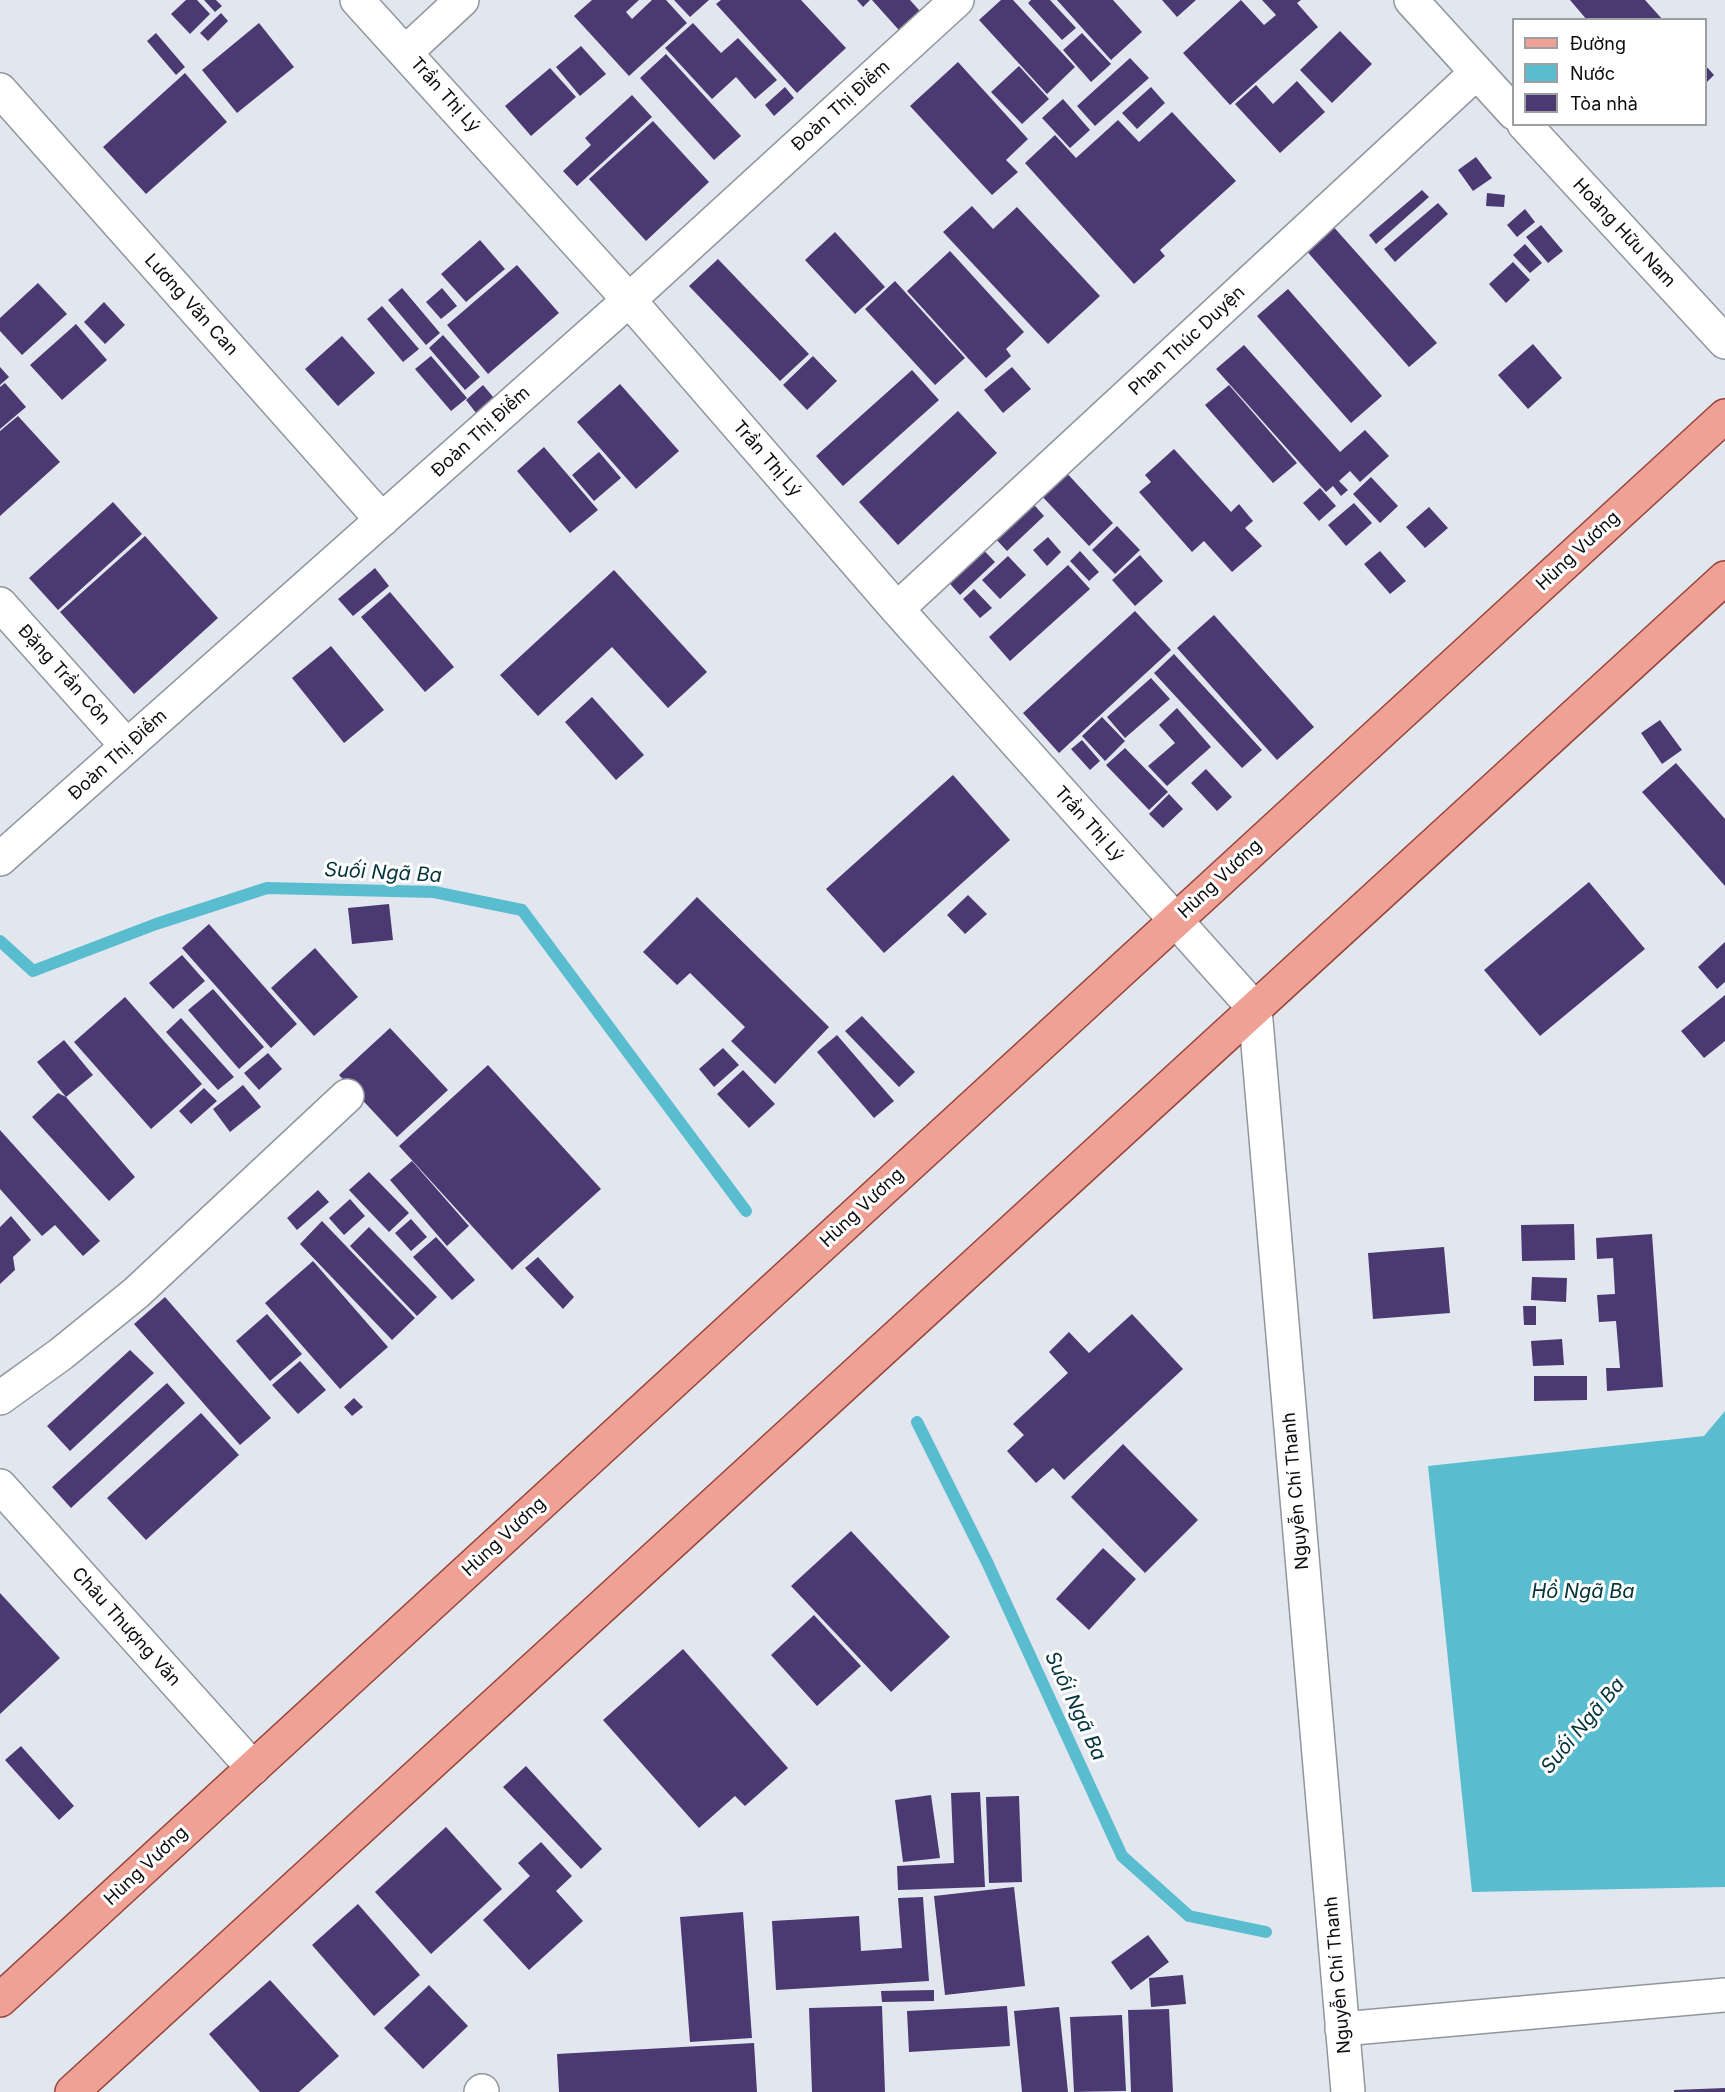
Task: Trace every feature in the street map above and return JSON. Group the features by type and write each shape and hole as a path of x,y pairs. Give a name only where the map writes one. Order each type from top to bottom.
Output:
{"main road":[{"name":"Hùng Vương","path":"0,2000 1725,416"},
{"path":"72,2092 1725,578"}],"street":[{"name":"Trần Thị Lý","path":"357,0 629,300 897,609 1175,920"},
{"path":"406,52 462,0"},
{"name":"Đoàn Thị Điểm","path":"0,860 629,300 957,0"},
{"path":"1411,0 1512,111"},
{"name":"Phan Thúc Duyện","path":"897,609 1476,73"},
{"name":"Lương Văn Can","path":"0,90 382,520"},
{"name":"Hoàng Hữu Nam","path":"1526,126 1725,342"},
{"name":"Đặng Trần Côn","path":"0,604 127,746"},
{"path":"1175,920 1255,1008"},
{"name":"Nguyễn Chí Thanh","path":"1255,1008 1348,2092"},
{"path":"0,1398 60,1354 136,1293 347,1096"},
{"name":"Châu Thượng Văn","path":"0,1486 253,1768"},
{"path":"1342,2029 1725,1995"}],"water":[{"name":"Hồ Ngã Ba","path":"1725,1411 1725,1887 1472,1892 1428,1466 1704,1436"}],"building":[{"path":"186,0 197,0 210,14 190,34 171,14"},
{"path":"204,0 216,0 222,6 215,12"},
{"path":"592,0 639,0 626,12 632,19 652,0 666,0 687,23 629,76 574,16"},
{"path":"674,0 709,0 690,17"},
{"path":"721,0 801,0 846,48 797,93 716,4"},
{"path":"857,0 870,0 863,7"},
{"path":"872,0 910,0 927,19 906,38"},
{"path":"1001,0 1013,0 1075,67 1047,94 979,20"},
{"path":"1031,0 1050,0 1076,28 1062,40 1028,3"},
{"path":"1057,0 1113,0 1142,32 1111,60"},
{"path":"1162,0 1196,0 1177,17"},
{"path":"1241,0 1264,25 1276,15 1262,0 1301,0 1297,3 1318,27 1230,105 1183,53"},
{"path":"1570,0 1645,0 1661,18 1585,18"},
{"path":"221,13 228,21 208,41 200,33"},
{"path":"259,23 294,67 237,113 202,70"},
{"path":"693,23 721,53 738,38 777,80 755,99 736,77 712,99 665,48"},
{"path":"1340,31 1372,64 1332,103 1300,70"},
{"path":"156,33 185,67 176,75 147,41"},
{"path":"1082,33 1111,64 1091,82 1063,50"},
{"path":"581,46 606,74 580,96 556,67"},
{"path":"666,54 741,136 714,160 640,78"},
{"path":"1130,58 1149,78 1095,126 1077,106"},
{"path":"958,62 1028,139 1006,160 1018,172 992,195 910,106"},
{"path":"1019,66 1049,99 1022,124 991,92"},
{"path":"1707,67 1714,75 1707,82"},
{"path":"550,68 576,97 531,136 505,106"},
{"path":"185,73 227,122 146,194 103,147"},
{"path":"1297,81 1325,112 1280,153 1235,104 1256,85 1273,104"},
{"path":"785,87 794,98 774,116 765,105"},
{"path":"1151,87 1165,103 1137,129 1122,113"},
{"path":"632,95 652,117 577,186 563,171 591,145 585,138"},
{"path":"1063,99 1090,130 1070,148 1042,118"},
{"path":"1172,112 1236,181 1160,250 1165,256 1134,284 1025,163 1055,135 1076,158 1118,120 1139,142"},
{"path":"653,121 709,182 646,241 589,179"},
{"path":"1476,157 1492,178 1473,191 1458,170"},
{"path":"1422,190 1429,197 1376,244 1369,235"},
{"path":"1487,193 1505,195 1504,207 1486,206"},
{"path":"1438,203 1448,214 1395,262 1384,249"},
{"path":"972,206 993,229 1017,207 1100,296 1048,344 943,232"},
{"path":"1525,209 1535,222 1517,237 1507,225"},
{"path":"1331,224 1437,343 1409,367 1304,248"},
{"path":"1541,225 1563,251 1548,263 1526,237"},
{"path":"835,232 885,287 855,314 805,260"},
{"path":"480,240 505,269 466,302 441,274"},
{"path":"1525,244 1542,263 1530,273 1513,255"},
{"path":"950,251 1024,332 1006,349 1011,356 986,378 907,291"},
{"path":"718,259 809,354 780,381 689,286"},
{"path":"1513,262 1530,280 1506,303 1489,284"},
{"path":"517,265 559,313 488,374 447,325"},
{"path":"895,281 965,358 935,385 865,309"},
{"path":"38,283 67,314 22,355 0,331 0,318"},
{"path":"402,288 440,333 426,345 388,300"},
{"path":"442,288 457,306 441,319 426,302"},
{"path":"1288,289 1382,396 1351,423 1257,316"},
{"path":"104,302 125,325 105,344 84,322"},
{"path":"382,306 419,349 403,362 367,319"},
{"path":"76,324 107,360 62,400 30,365"},
{"path":"443,335 480,377 465,390 429,348"},
{"path":"342,336 375,373 338,406 305,369"},
{"path":"1533,344 1562,378 1528,409 1498,375"},
{"path":"1244,345 1340,452 1365,430 1389,456 1360,482 1350,471 1339,481 1348,490 1341,496 1333,486 1326,492 1216,369"},
{"path":"431,356 467,398 451,411 415,369"},
{"path":"813,356 837,381 807,410 783,385"},
{"path":"0,367 9,377 0,385"},
{"path":"1012,367 1031,389 1003,413 984,390"},
{"path":"912,370 939,400 843,486 816,456"},
{"path":"5,383 26,407 0,429 0,387"},
{"path":"620,384 679,451 636,489 577,422"},
{"path":"483,385 494,398 476,413 466,400"},
{"path":"1229,385 1297,463 1273,483 1205,405"},
{"path":"958,411 997,453 898,545 859,502"},
{"path":"18,416 60,462 0,516 0,431"},
{"path":"544,447 598,510 570,533 517,471"},
{"path":"1174,449 1231,512 1239,504 1253,521 1245,528 1262,546 1232,572 1204,541 1192,552 1139,492 1151,482 1145,475"},
{"path":"599,452 621,478 594,501 572,475"},
{"path":"1063,469 1113,523 1089,546 1038,492"},
{"path":"1371,477 1398,506 1380,523 1353,494"},
{"path":"1320,488 1336,506 1319,521 1303,503"},
{"path":"1028,498 1044,516 1007,551 981,523"},
{"path":"113,502 142,534 58,610 29,578"},
{"path":"1354,503 1372,523 1346,546 1328,525"},
{"path":"1429,507 1448,528 1425,548 1406,527"},
{"path":"1117,526 1140,550 1115,574 1092,550"},
{"path":"145,536 218,618 134,694 60,612"},
{"path":"970,536 995,562 960,595 936,568"},
{"path":"1048,537 1061,552 1047,566 1033,550"},
{"path":"1080,551 1099,572 1089,581 1070,561"},
{"path":"1380,551 1406,581 1390,594 1364,564"},
{"path":"1140,555 1163,581 1135,606 1112,580"},
{"path":"1008,556 1026,575 1000,599 982,580"},
{"path":"1068,565 1090,589 1010,661 989,637"},
{"path":"375,568 389,586 353,616 338,599"},
{"path":"614,570 707,672 668,708 612,647 538,716 500,675"},
{"path":"974,589 992,608 980,618 963,599"},
{"path":"390,592 454,667 425,692 361,617"},
{"path":"1135,611 1171,650 1059,753 1023,713"},
{"path":"1214,615 1314,727 1277,760 1177,648"},
{"path":"331,646 384,710 344,743 292,678"},
{"path":"1174,654 1262,750 1242,768 1154,673"},
{"path":"1151,678 1170,699 1125,738 1107,717"},
{"path":"592,697 644,755 616,780 565,722"},
{"path":"1177,708 1211,747 1167,786 1148,766 1175,743 1159,725"},
{"path":"1102,717 1125,741 1105,761 1082,736"},
{"path":"1660,720 1682,750 1662,764 1641,733"},
{"path":"1082,740 1100,761 1090,770 1071,749"},
{"path":"1125,748 1168,792 1149,810 1106,765"},
{"path":"1676,763 1725,819 1725,886 1642,792"},
{"path":"1206,769 1232,797 1217,811 1191,783"},
{"path":"953,775 1010,840 884,953 826,889"},
{"path":"1169,794 1183,809 1163,828 1149,814"},
{"path":"1589,882 1645,949 1540,1036 1484,970"},
{"path":"968,895 987,914 965,934 947,915"},
{"path":"697,897 829,1027 775,1084 731,1041 745,1027 690,973 677,985 643,952"},
{"path":"389,904 393,940 352,944 348,908"},
{"path":"209,924 297,1024 271,1048 182,948"},
{"path":"1725,942 1725,982 1717,989 1698,967"},
{"path":"315,948 358,997 314,1036 271,988"},
{"path":"182,955 205,981 173,1009 149,983"},
{"path":"213,989 264,1047 239,1069 188,1010"},
{"path":"1725,995 1725,1041 1704,1058 1681,1031"},
{"path":"125,997 202,1084 151,1129 74,1042"},
{"path":"862,1016 915,1072 899,1087 845,1031"},
{"path":"181,1018 234,1077 218,1090 166,1032"},
{"path":"390,1028 448,1090 397,1137 339,1075"},
{"path":"837,1035 894,1101 874,1118 817,1052"},
{"path":"64,1040 93,1075 66,1097 37,1062"},
{"path":"723,1048 739,1065 714,1087 699,1069"},
{"path":"268,1053 282,1069 259,1090 244,1073"},
{"path":"488,1065 601,1189 512,1270 399,1146"},
{"path":"743,1070 775,1104 749,1128 717,1094"},
{"path":"243,1085 261,1107 230,1132 213,1109"},
{"path":"204,1088 217,1101 191,1124 179,1111"},
{"path":"58,1093 66,1097 135,1177 109,1201 32,1117"},
{"path":"0,1130 100,1241 83,1256 55,1225 42,1236 0,1189"},
{"path":"412,1161 469,1226 447,1246 390,1180"},
{"path":"369,1172 409,1213 389,1232 349,1190"},
{"path":"318,1190 329,1202 297,1230 287,1218"},
{"path":"350,1199 365,1216 344,1235 329,1218"},
{"path":"11,1216 31,1240 13,1257 15,1270 0,1284 0,1227"},
{"path":"411,1219 427,1237 411,1251 395,1233"},
{"path":"322,1221 415,1318 392,1340 300,1244"},
{"path":"1574,1224 1575,1260 1522,1261 1521,1225"},
{"path":"369,1227 437,1297 417,1316 350,1246"},
{"path":"1652,1234 1663,1387 1607,1391 1606,1368 1620,1368 1616,1321 1599,1322 1597,1295 1615,1294 1613,1258 1597,1259 1596,1238"},
{"path":"436,1237 475,1280 452,1300 413,1257"},
{"path":"1444,1247 1450,1313 1373,1319 1368,1253"},
{"path":"538,1257 574,1297 563,1309 525,1268"},
{"path":"313,1261 388,1347 340,1389 265,1303"},
{"path":"1532,1277 1567,1278 1566,1302 1531,1300"},
{"path":"165,1297 271,1418 240,1445 134,1324"},
{"path":"1523,1306 1536,1306 1536,1325 1524,1325"},
{"path":"267,1314 302,1354 270,1381 236,1341"},
{"path":"1132,1314 1183,1369 1064,1480 1053,1468 1036,1483 1007,1451 1024,1435 1013,1424 1068,1373 1049,1352 1069,1332 1089,1353"},
{"path":"1562,1339 1564,1365 1533,1366 1531,1341"},
{"path":"130,1350 154,1373 70,1451 47,1426"},
{"path":"300,1361 326,1390 298,1414 272,1385"},
{"path":"1534,1376 1587,1376 1587,1400 1534,1401"},
{"path":"167,1383 185,1403 71,1508 52,1487"},
{"path":"354,1398 363,1407 352,1416 344,1407"},
{"path":"201,1413 239,1455 146,1540 107,1498"},
{"path":"1123,1444 1198,1520 1145,1573 1071,1497"},
{"path":"851,1531 950,1637 891,1692 791,1586"},
{"path":"1103,1548 1136,1579 1089,1630 1056,1599"},
{"path":"0,1593 60,1658 0,1714"},
{"path":"814,1615 861,1666 817,1706 771,1655"},
{"path":"683,1649 788,1768 745,1806 735,1796 699,1828 603,1720"},
{"path":"21,1746 74,1806 59,1820 5,1760"},
{"path":"526,1766 602,1849 581,1869 503,1787"},
{"path":"980,1792 985,1887 898,1890 897,1866 954,1863 951,1793"},
{"path":"931,1795 940,1858 903,1862 895,1800"},
{"path":"1019,1796 1022,1882 989,1883 986,1797"},
{"path":"446,1827 502,1889 431,1954 375,1892"},
{"path":"541,1842 572,1876 556,1891 583,1921 529,1970 483,1920 530,1876 518,1863"},
{"path":"1014,1887 1025,1986 945,1995 934,1896"},
{"path":"923,1897 929,1981 776,1990 772,1921 859,1916 861,1951 902,1948 898,1898"},
{"path":"358,1904 420,1975 374,2016 312,1945"},
{"path":"743,1912 752,2038 690,2042 680,1917"},
{"path":"1148,1935 1169,1962 1131,1990 1111,1962"},
{"path":"1183,1975 1186,2004 1151,2007 1149,1978"},
{"path":"270,1980 339,2056 299,2092 260,2092 209,2034"},
{"path":"429,1985 468,2026 423,2069 384,2028"},
{"path":"934,1990 934,2001 882,2002 881,1991"},
{"path":"882,2006 885,2092 812,2092 809,2008"},
{"path":"1007,2006 1010,2046 909,2052 907,2011"},
{"path":"1059,2007 1068,2092 1022,2092 1014,2011"},
{"path":"1169,2009 1173,2092 1131,2092 1128,2010"},
{"path":"1122,2015 1126,2091 1074,2092 1070,2017"},
{"path":"754,2043 757,2092 559,2092 557,2054"},
{"path":"1725,2088 1725,2092 1674,2092 1674,2090"}],"waterway":[{"name":"Suối Ngã Ba","path":"0,941 33,971 156,924 267,888 434,892 522,910 746,1211"},
{"name":"Suối Ngã Ba","path":"917,1422 987,1562 1122,1856 1189,1916 1266,1932"}]}
